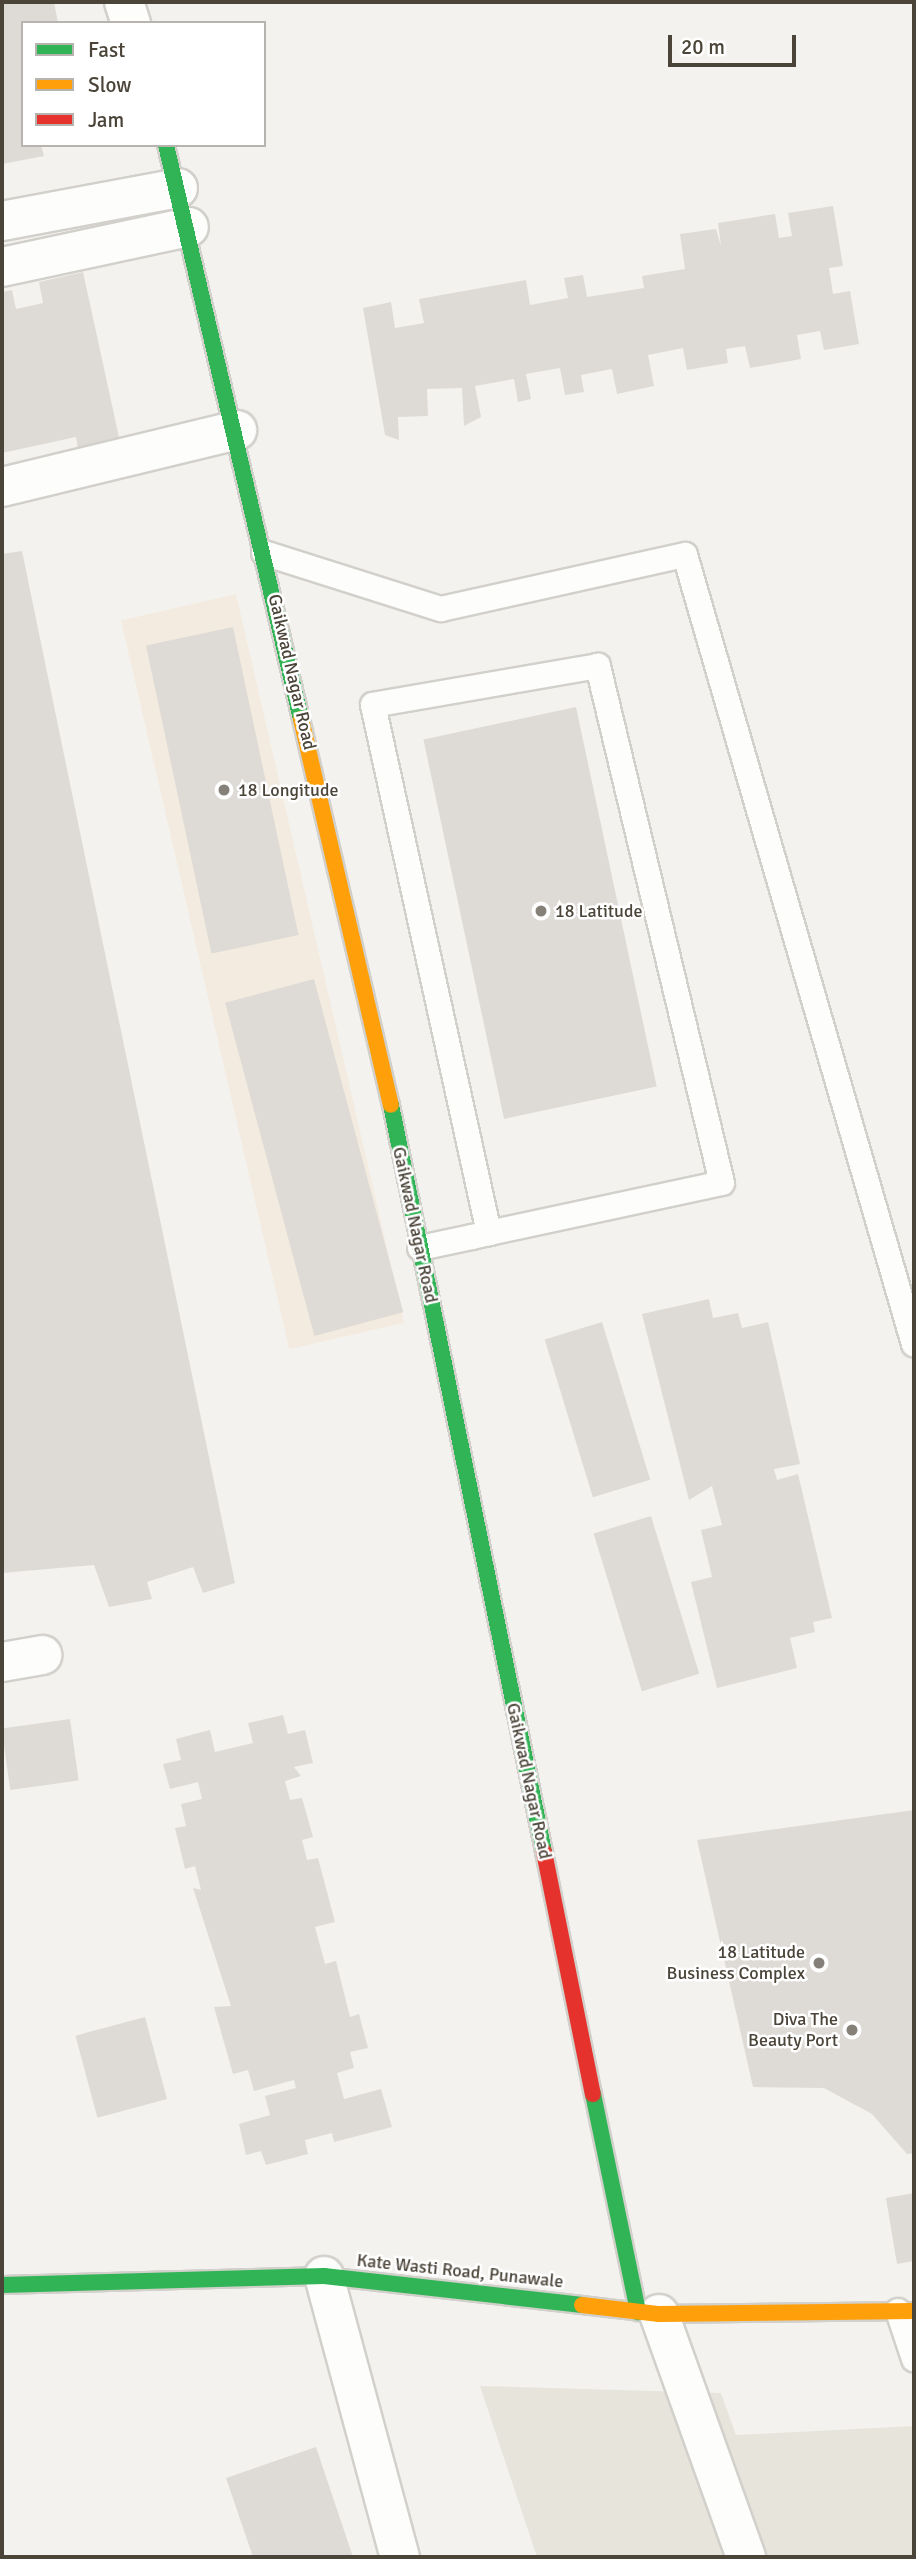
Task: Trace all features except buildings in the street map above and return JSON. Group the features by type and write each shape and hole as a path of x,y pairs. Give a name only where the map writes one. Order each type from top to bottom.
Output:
{"street":[{"name":"Gaikwad Nagar Road","path":"167,147 190,227 237,430 420,1248 648,2313"},
{"path":"2,221 178,188"},
{"path":"2,267 190,227"},
{"path":"2,487 237,430"},
{"path":"2,1662 42,1654"},
{"path":"324,2276 400,2557"},
{"name":"Kate Wasti Road, Punawale","path":"2,2285 324,2276 648,2313 906,2311"},
{"path":"648,2313 746,2557"}],"lane":[{"path":"264,553 441,609 685,555 914,1344"},
{"path":"420,1248 722,1183 598,666 373,705 489,1233"},
{"path":"906,2311 914,2359"}],"shaded area":[{"name":"18 Longitude","path":"236,594 404,1323 289,1349 121,621"},
{"path":"480,2386 721,2393 736,2435 914,2426 914,2557 537,2557"}],"traffic: fast":[{"path":"166,147 301,719"},
{"path":"391,1105 544,1852"},
{"path":"593,2094 638,2312"},
{"path":"2,2285 324,2276 582,2305"}],"traffic: slow":[{"path":"301,719 391,1105"},
{"path":"582,2305 659,2314 914,2311"}],"traffic: jam":[{"path":"544,1852 593,2094"}],"place":[{"name":"18 Longitude","path":"224,790"},
{"name":"18 Latitude","path":"541,911"},
{"name":"18 Latitude Business Complex","path":"819,1963"},
{"name":"Diva The Beauty Port","path":"852,2030"}]}
